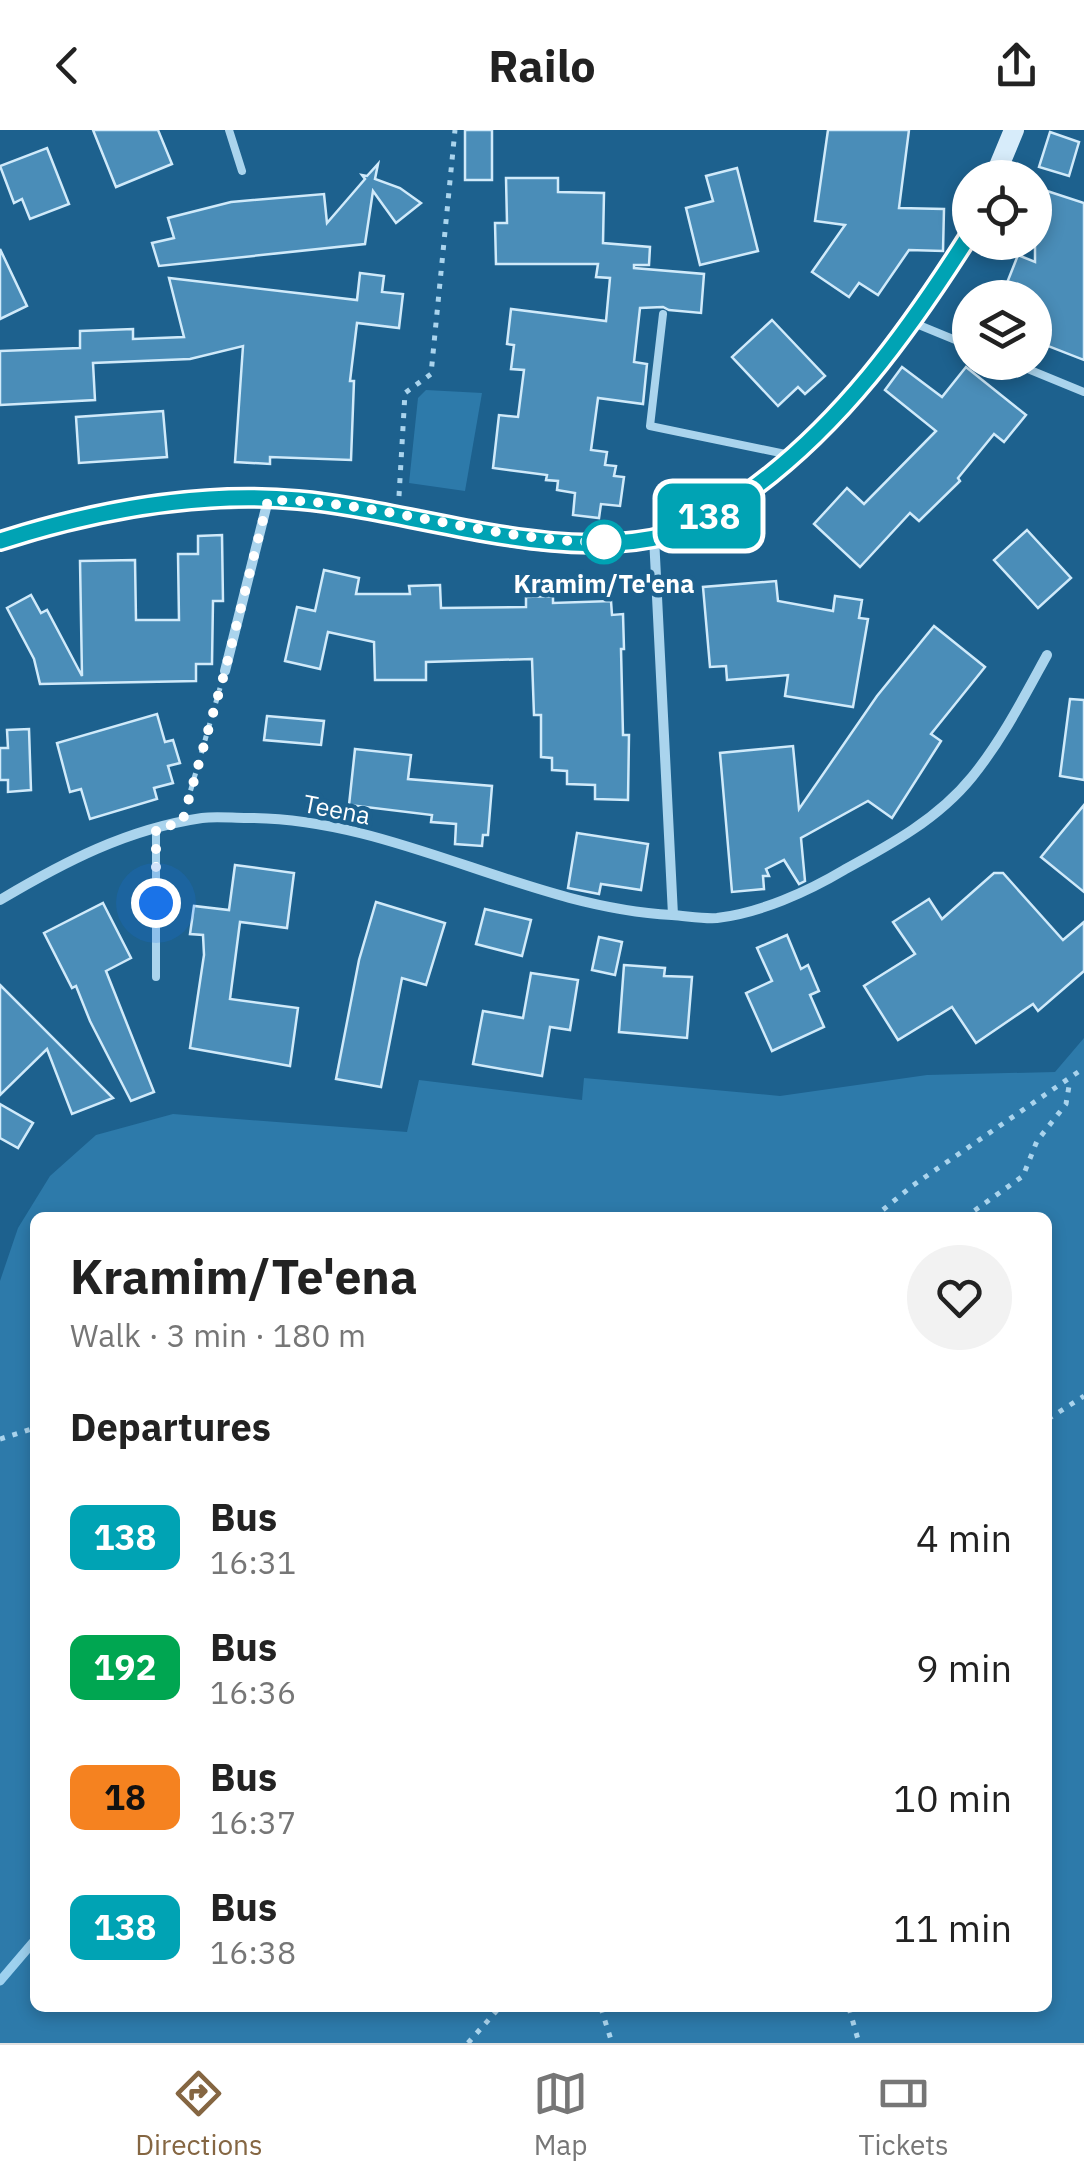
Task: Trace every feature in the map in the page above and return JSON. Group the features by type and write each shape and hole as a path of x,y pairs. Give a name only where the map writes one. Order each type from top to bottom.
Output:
{"street":[{"path":"1002,160 1014,130"},
{"path":"0,541 50,525 134,508 218,500 295,500 553,542 622,542 672,534 722,510 773,474 845,406 914,322 953,260"},
{"path":"225,671 268,500"},
{"path":"654,537 673,916"},
{"name":"Teena","path":"0,900 71,858 156,828 204,818 271,818 327,824 398,841 575,901 673,916 714,918 747,912 826,881 899,840 939,810 970,780 1000,739 1047,655"}],"lane":[{"path":"229,130 242,171"},
{"path":"662,314 650,426 793,456"},
{"path":"914,322 952,338"},
{"path":"1052,379 1084,392"},
{"path":"156,828 156,978"}],"path":[{"path":"398,514 404,393 431,374 454,130"},
{"path":"182,823 225,671"},
{"path":"880,1212 1084,1068"},
{"path":"972,1212 1023,1176 1037,1140 1066,1104 1070,1080"},
{"path":"1052,1416 1084,1396"},
{"path":"0,1439 30,1428"},
{"path":"468,2043 495,2012"},
{"path":"602,2012 612,2043"},
{"path":"850,2012 859,2043"}],"shaded area":[{"path":"426,390 482,393 465,491 409,483 418,398"},
{"path":"1084,1038 1084,2043 0,2043 0,1281 18,1228 50,1176 96,1135 173,1114 407,1132 419,1080 582,1100 584,1078 780,1096 927,1075 1055,1072"}],"building":[{"path":"93,130 158,130 172,164 116,187"},
{"path":"465,130 492,130 492,180 465,180"},
{"path":"828,130 909,130 899,208 944,209 943,251 909,250 878,295 859,283 849,297 812,272 845,225 815,221"},
{"path":"1050,132 1079,142 1069,176 1052,171 1052,160 1041,160"},
{"path":"47,148 69,204 30,219 22,199 14,203 0,166"},
{"path":"378,164 375,179 400,188 421,203 396,223 373,191 365,244 159,266 152,243 174,238 168,218 231,202 324,194 327,223 365,179 362,175 367,176"},
{"path":"737,168 758,251 700,265 686,208 713,201 706,176"},
{"path":"506,178 558,178 558,192 604,193 603,243 650,247 649,265 634,268 704,274 701,313 640,308 634,362 647,364 643,404 598,398 591,450 607,452 605,465 616,466 614,476 624,477 620,506 601,504 599,518 573,515 575,493 557,490 558,481 546,480 547,475 493,468 499,415 518,417 524,370 511,369 514,345 507,344 511,309 606,321 610,278 596,277 598,264 496,264 495,223 507,223"},
{"path":"1052,193 1084,203 1084,360 1052,348 1052,280 1008,280 1016,260 1052,260"},
{"path":"0,249 27,306 0,319"},
{"path":"360,273 384,276 382,292 403,294 399,328 357,323 350,381 354,381 351,460 270,457 270,464 235,462 243,346 190,359 93,363 95,400 0,405 0,351 80,348 80,331 133,329 133,339 184,337 169,278 357,300"},
{"path":"772,320 825,376 805,394 798,387 778,406 732,357"},
{"path":"902,367 942,397 956,380 982,380 1026,415 1004,442 994,434 958,478 960,481 919,521 910,513 860,567 814,524 847,488 864,504 936,431 885,390"},
{"path":"163,411 167,457 79,463 76,417"},
{"path":"1027,530 1071,578 1038,608 994,560"},
{"path":"222,535 223,601 213,601 212,664 196,664 196,681 40,684 34,659 7,608 31,595 41,613 47,610 82,676 80,561 135,560 136,620 179,620 178,554 198,554 198,536"},
{"path":"324,570 359,578 356,594 410,594 409,586 440,585 441,608 526,607 526,597 553,596 553,603 611,601 612,615 623,614 623,735 629,735 628,800 595,799 595,785 567,784 567,771 552,770 552,758 541,757 541,715 534,715 532,659 426,662 426,680 375,680 374,642 328,632 320,669 285,661 297,607 315,611"},
{"path":"776,581 778,601 833,611 835,596 862,600 859,618 868,619 853,707 785,696 788,675 727,680 726,666 710,667 703,587"},
{"path":"934,626 985,667 931,734 941,741 892,818 868,801 801,838 805,881 799,884 784,860 766,869 769,876 763,876 764,889 732,892 720,753 793,746 799,809 877,696"},
{"path":"1070,699 1084,700 1084,780 1060,776"},
{"path":"157,714 165,742 173,740 180,763 168,766 173,783 154,788 157,799 90,819 81,789 70,792 57,743"},
{"path":"267,716 324,721 321,745 264,740"},
{"path":"29,729 31,790 8,792 8,780 0,780 0,748 8,748 7,730"},
{"path":"355,749 411,755 408,779 492,786 488,835 483,835 482,846 455,844 456,824 431,822 432,815 349,805"},
{"path":"1084,805 1084,892 1041,857"},
{"path":"577,833 648,844 641,890 601,884 599,894 568,888"},
{"path":"235,865 294,873 287,928 240,922 230,999 298,1008 290,1066 190,1048 204,955 203,935 190,934 194,906 229,910"},
{"path":"994,873 1003,873 1063,940 1084,922 1084,971 1038,1011 1033,1004 976,1043 952,1007 898,1040 864,986 915,954 893,922 929,899 942,919"},
{"path":"376,902 445,923 426,985 402,978 381,1087 336,1079 359,960"},
{"path":"103,903 131,958 106,971 154,1092 131,1101 76,986 72,988 44,933"},
{"path":"485,909 531,920 522,956 476,944"},
{"path":"787,935 801,969 808,965 819,991 810,995 824,1027 772,1051 746,993 772,981 757,948"},
{"path":"599,937 622,942 615,975 592,970"},
{"path":"624,965 665,968 664,976 692,977 687,1038 619,1032"},
{"path":"531,973 578,980 570,1030 550,1027 542,1076 473,1064 483,1011 523,1018"},
{"path":"0,985 113,1098 72,1114 47,1049 0,1095"},
{"path":"0,1104 33,1123 18,1148 0,1138"}],"waterway":[{"path":"0,1981 30,1946"}],"bus line":[{"name":"138","path":"0,541 50,525 134,508 218,500 295,500 389,512 553,542 622,542 672,534 722,510 773,474 845,406 914,322 953,260"}],"place":[{"name":"Kramim/Te'ena","path":"604,542"}],"route":[{"path":"156,903 156,828 182,823 268,500 389,512 553,542 604,542"}]}
